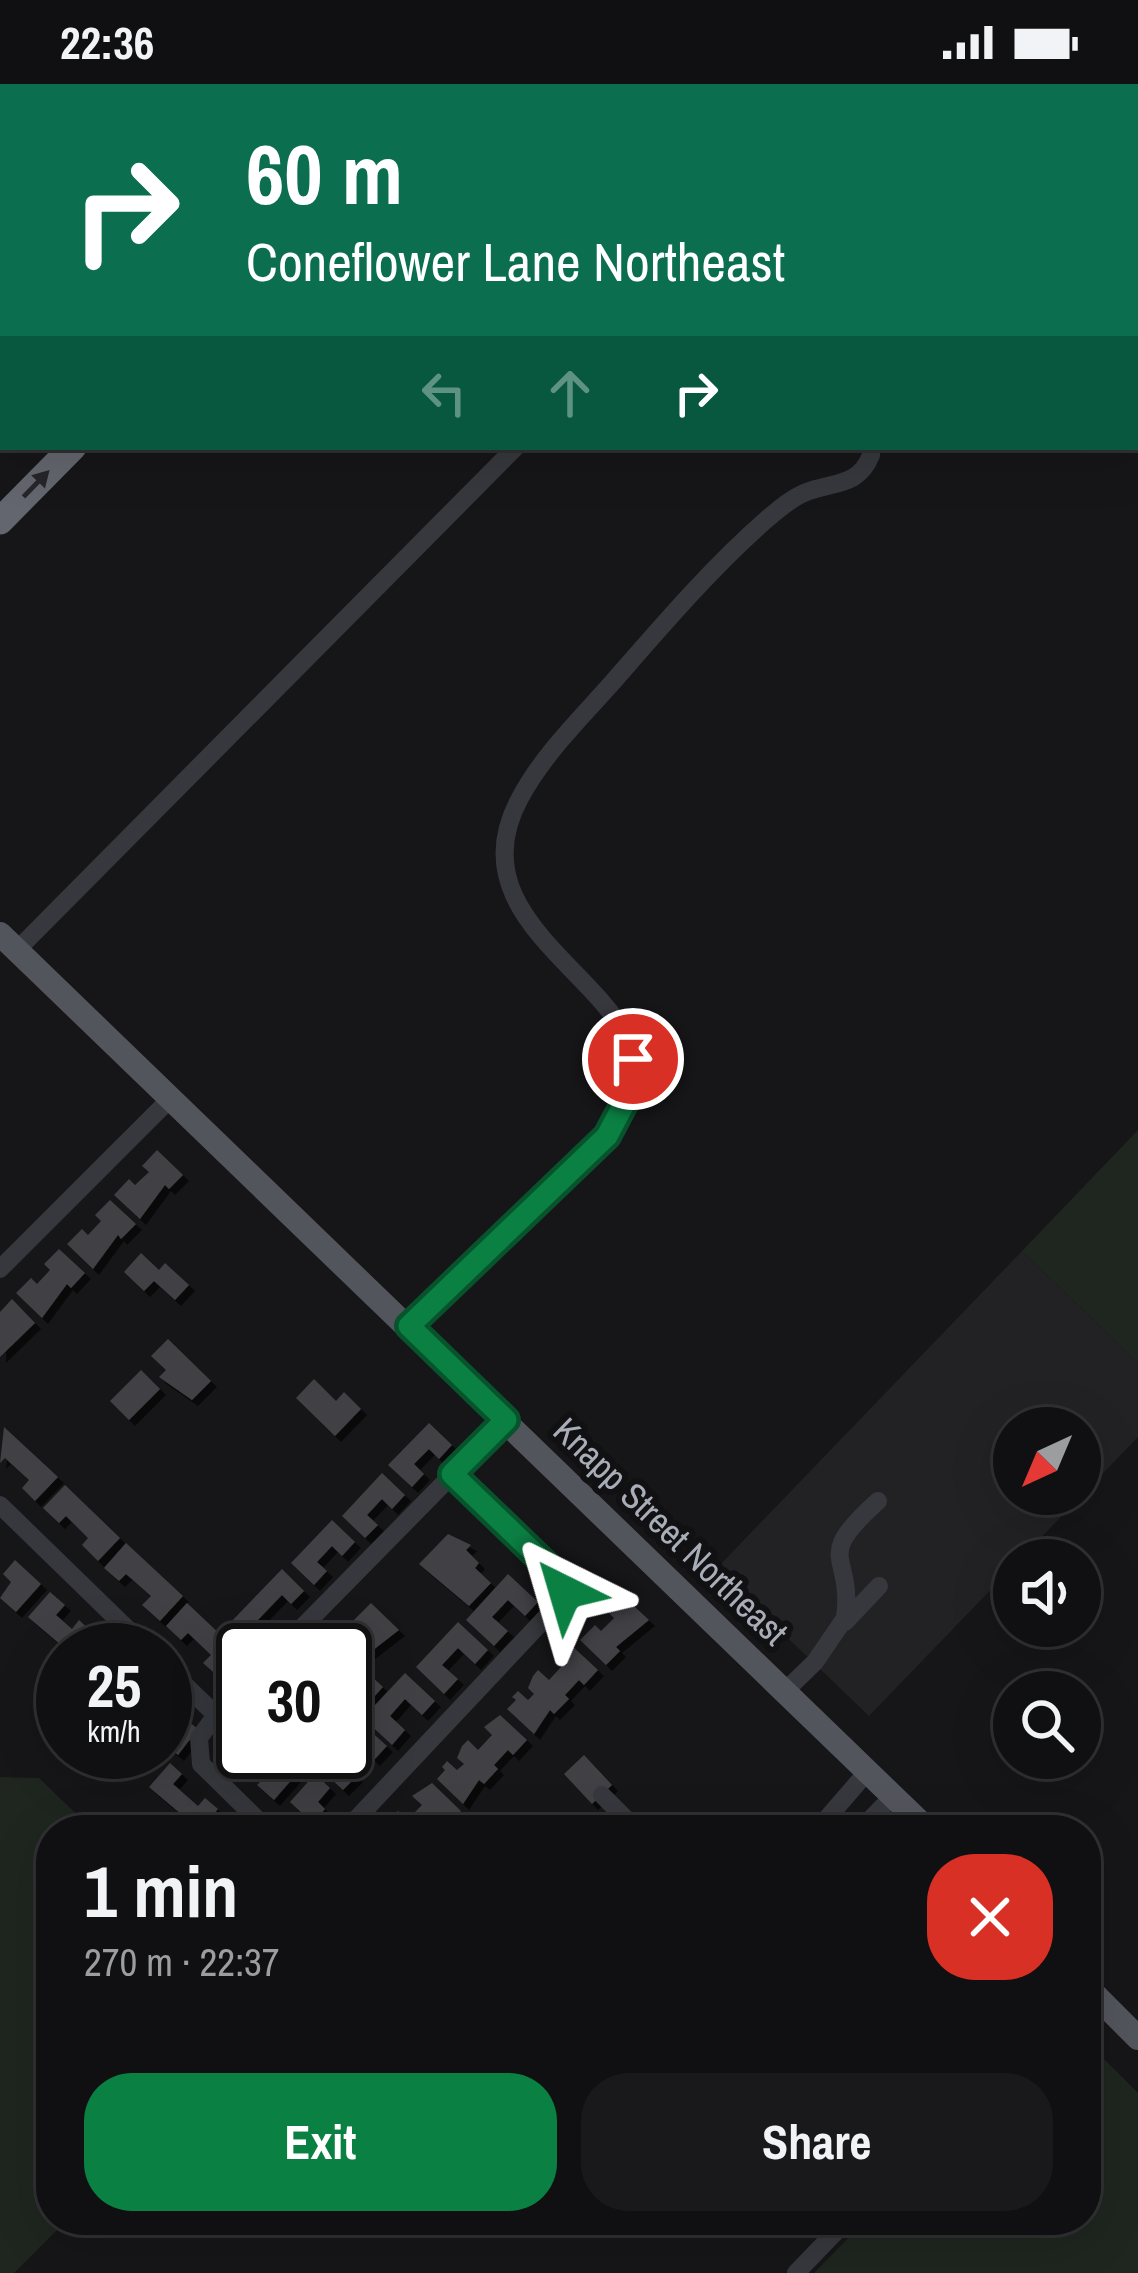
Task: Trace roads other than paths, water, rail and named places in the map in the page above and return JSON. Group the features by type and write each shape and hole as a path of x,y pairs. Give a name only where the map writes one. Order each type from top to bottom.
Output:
{"highway":[{"path":"0,521 70,450"}],"main road":[{"name":"Knapp Street Northeast","path":"8,942 913,1815"},
{"path":"1101,2001 1138,2038"}],"street":[{"path":"8,942 513,450"},
{"path":"409,1326 607,1136 633,1087 633,1059 621,1033 514,901 505,848 521,796 564,738 723,560 786,503 854,479 871,455"},
{"path":"0,1269 172,1097"},
{"path":"306,1623 506,1420"},
{"path":"360,1815 565,1598 557,1575 452,1474"},
{"path":"840,1627 847,1604 838,1568 840,1539 878,1501"},
{"path":"0,1505 121,1623"},
{"path":"0,1536 16,1520"},
{"path":"784,1692 879,1586"},
{"path":"192,1692 216,1715 199,1738 199,1759 216,1776"},
{"path":"830,1815 867,1772"},
{"path":"218,1779 253,1815"},
{"path":"602,1795 622,1815"},
{"path":"875,1815 893,1796"},
{"path":"796,2273 833,2235"}]}
